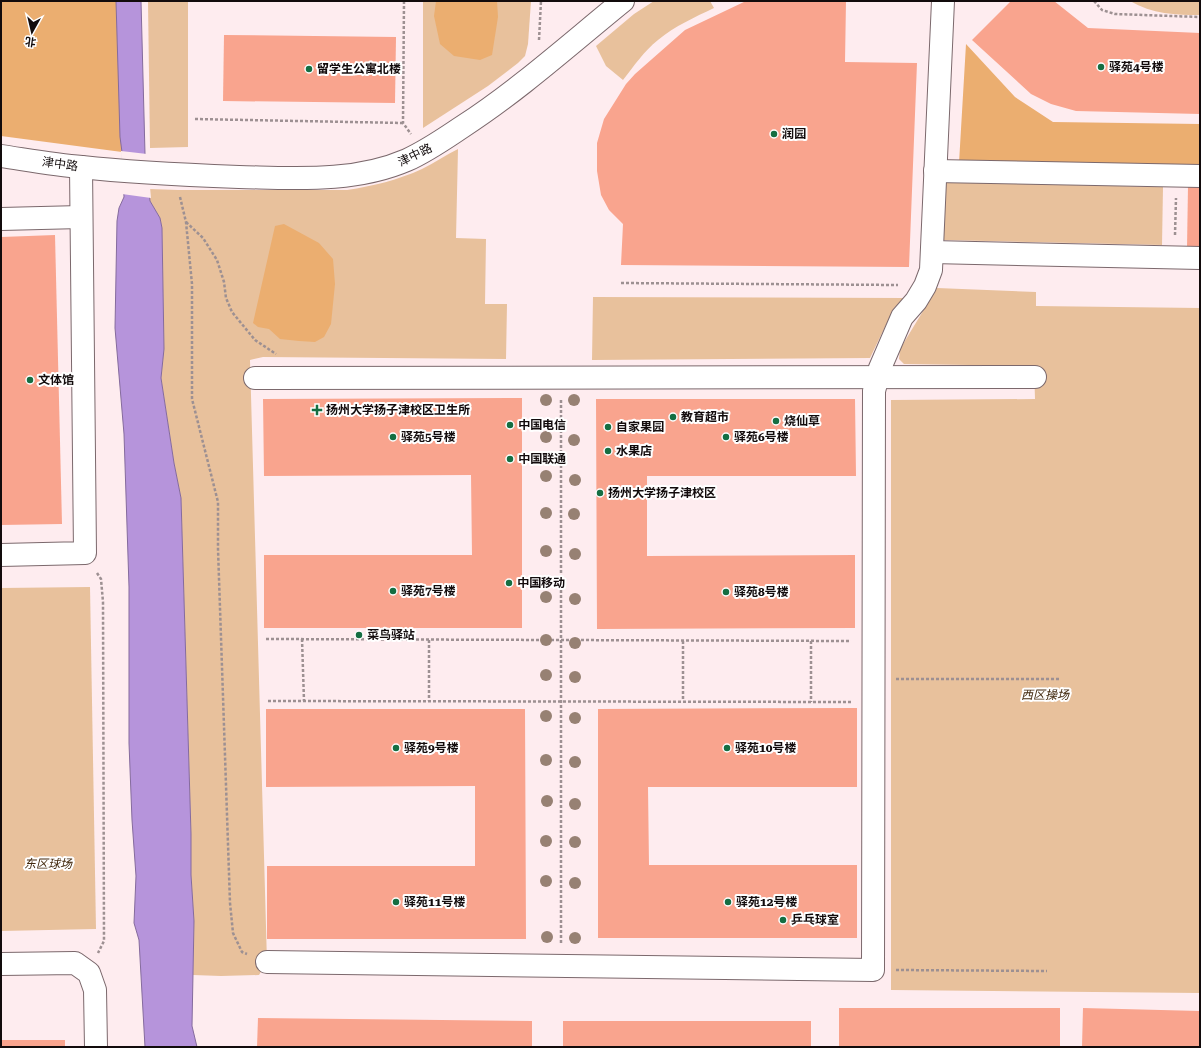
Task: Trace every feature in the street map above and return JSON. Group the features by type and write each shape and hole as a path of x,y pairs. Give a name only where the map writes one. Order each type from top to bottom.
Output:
{"lane":[{"name":"津中路","path":"1,156 118,171 160,174 298,178 334,177 390,167 425,152 479,116 538,72 623,1"},
{"path":"268,962 873,970 874,391 878,376 902,317 916,301 925,286 931,270 943,1"},
{"path":"1,555 85,554 81,167"},
{"path":"935,171 1200,176"},
{"path":"1,219 81,217"},
{"path":"932,252 1200,258"},
{"path":"255,378 1035,376"},
{"path":"1,964 75,963 89,973 95,990 96,1047"}],"path":[{"path":"404,1 404,123 425,152"},
{"path":"538,72 541,1"},
{"path":"1094,1 1102,10 1115,14 1200,17"},
{"path":"195,119 404,123"},
{"path":"1175,258 1176,175"},
{"path":"268,962 242,952 234,933 230,903 218,549 218,502 192,398 192,284 186,222 203,238 217,260 224,282 226,298 232,312 255,340 281,358"},
{"path":"621,283 925,286"},
{"path":"561,377 561,966"},
{"path":"85,554 101,579 103,610 104,941 89,973"},
{"path":"266,639 874,642"},
{"path":"302,639 304,701"},
{"path":"429,640 429,701"},
{"path":"683,641 683,701"},
{"path":"811,641 811,702"},
{"path":"874,679 1060,679"},
{"path":"268,701 874,702"},
{"path":"873,970 1047,971"}],"green space":[{"path":"148,1 188,1 188,147 150,148"},
{"path":"423,1 531,1 528,44 525,56 488,86 423,128"},
{"path":"654,1 710,1 714,8 678,26 658,40 644,54 623,80 606,66 596,46 634,14"},
{"path":"1130,1 1200,1 1200,15 1164,13 1147,9"},
{"path":"458,149 456,238 486,239 485,304 507,304 506,359 263,357 250,360 267,962 259,975 193,975 194,921 191,875 181,498 161,378 164,349 162,228 160,218 150,201 149,189 347,190 404,176 422,169"},
{"path":"944,182 1163,187 1162,245 943,240"},
{"name":"西区操场","path":"937,288 1036,292 1036,306 1200,308 1200,993 891,990 891,400 1035,399 1034,366 904,364 899,359 900,349"},
{"path":"593,297 904,298 894,308 870,358 592,360"},
{"name":"东区球场","path":"90,587 96,929 1,931 1,588"}],"shaded area":[{"path":"1,1 116,1 122,152 1,136"},
{"path":"116,1 141,1 145,154 150,201 160,218 162,228 164,349 161,378 181,498 191,875 194,921 192,1026 197,1047 145,1047 139,940 134,923 136,876 129,743 129,587 124,434 115,328 117,221 119,208 124,197 120,137"},
{"path":"436,1 497,1 498,17 492,55 480,60 454,56 440,44 434,16"},
{"path":"966,44 1015,97 1053,122 1200,124 1200,166 959,163"},
{"path":"284,224 319,243 333,259 335,284 331,324 324,337 315,342 280,339 269,329 258,327 253,323 275,226"}],"pier":[{"path":"121,151 147,154 151,198 122,194"}],"building":[{"name":"润园","path":"746,1 846,1 845,62 917,63 909,267 621,265 623,224 609,210 601,195 597,171 597,143 604,119 626,84 635,74 685,30"},
{"name":"驿苑4号楼","path":"1011,1 1054,1 1088,28 1200,33 1200,114 1076,111 1051,104 1031,94 972,40"},
{"name":"留学生公寓北楼","path":"224,35 396,37 395,103 223,101"},
{"path":"1188,186 1200,186 1200,249 1187,248"},
{"name":"文体馆","path":"55,235 62,524 1,525 1,237"},
{"path":"522,398 522,628 264,628 264,555 472,555 471,475 264,476 263,399"},
{"path":"596,399 855,399 856,476 647,476 647,556 855,555 855,628 597,629"},
{"path":"857,708 857,787 648,787 649,865 857,865 857,938 598,938 598,709"},
{"path":"266,709 525,709 526,939 267,939 267,866 475,866 475,786 266,787"},
{"path":"839,1008 1060,1008 1060,1047 839,1047"},
{"path":"1083,1008 1200,1011 1200,1047 1082,1047"},
{"path":"258,1018 532,1021 532,1047 257,1047"},
{"path":"563,1021 811,1021 811,1047 563,1047"},
{"path":"1,1040 65,1040 65,1047 1,1047"}],"place":[{"name":"驿苑4号楼","path":"1101,67"},
{"name":"留学生公寓北楼","path":"309,69"},
{"name":"润园","path":"774,134"},
{"name":"文体馆","path":"30,380"},
{"name":"扬州大学扬子津校区卫生所","path":"317,410"},
{"name":"教育超市","path":"673,417"},
{"name":"烧仙草","path":"776,421"},
{"name":"中国电信","path":"510,425"},
{"name":"自家果园","path":"608,427"},
{"name":"驿苑5号楼","path":"393,437"},
{"name":"驿苑6号楼","path":"726,437"},
{"name":"水果店","path":"608,451"},
{"name":"中国联通","path":"510,459"},
{"name":"扬州大学扬子津校区","path":"600,493"},
{"name":"中国移动","path":"509,583"},
{"name":"驿苑7号楼","path":"393,591"},
{"name":"驿苑8号楼","path":"726,592"},
{"name":"菜鸟驿站","path":"359,635"},
{"name":"驿苑9号楼","path":"396,748"},
{"name":"驿苑10号楼","path":"727,748"},
{"name":"驿苑11号楼","path":"396,902"},
{"name":"驿苑12号楼","path":"728,902"},
{"name":"乒乓球室","path":"783,920"}]}
